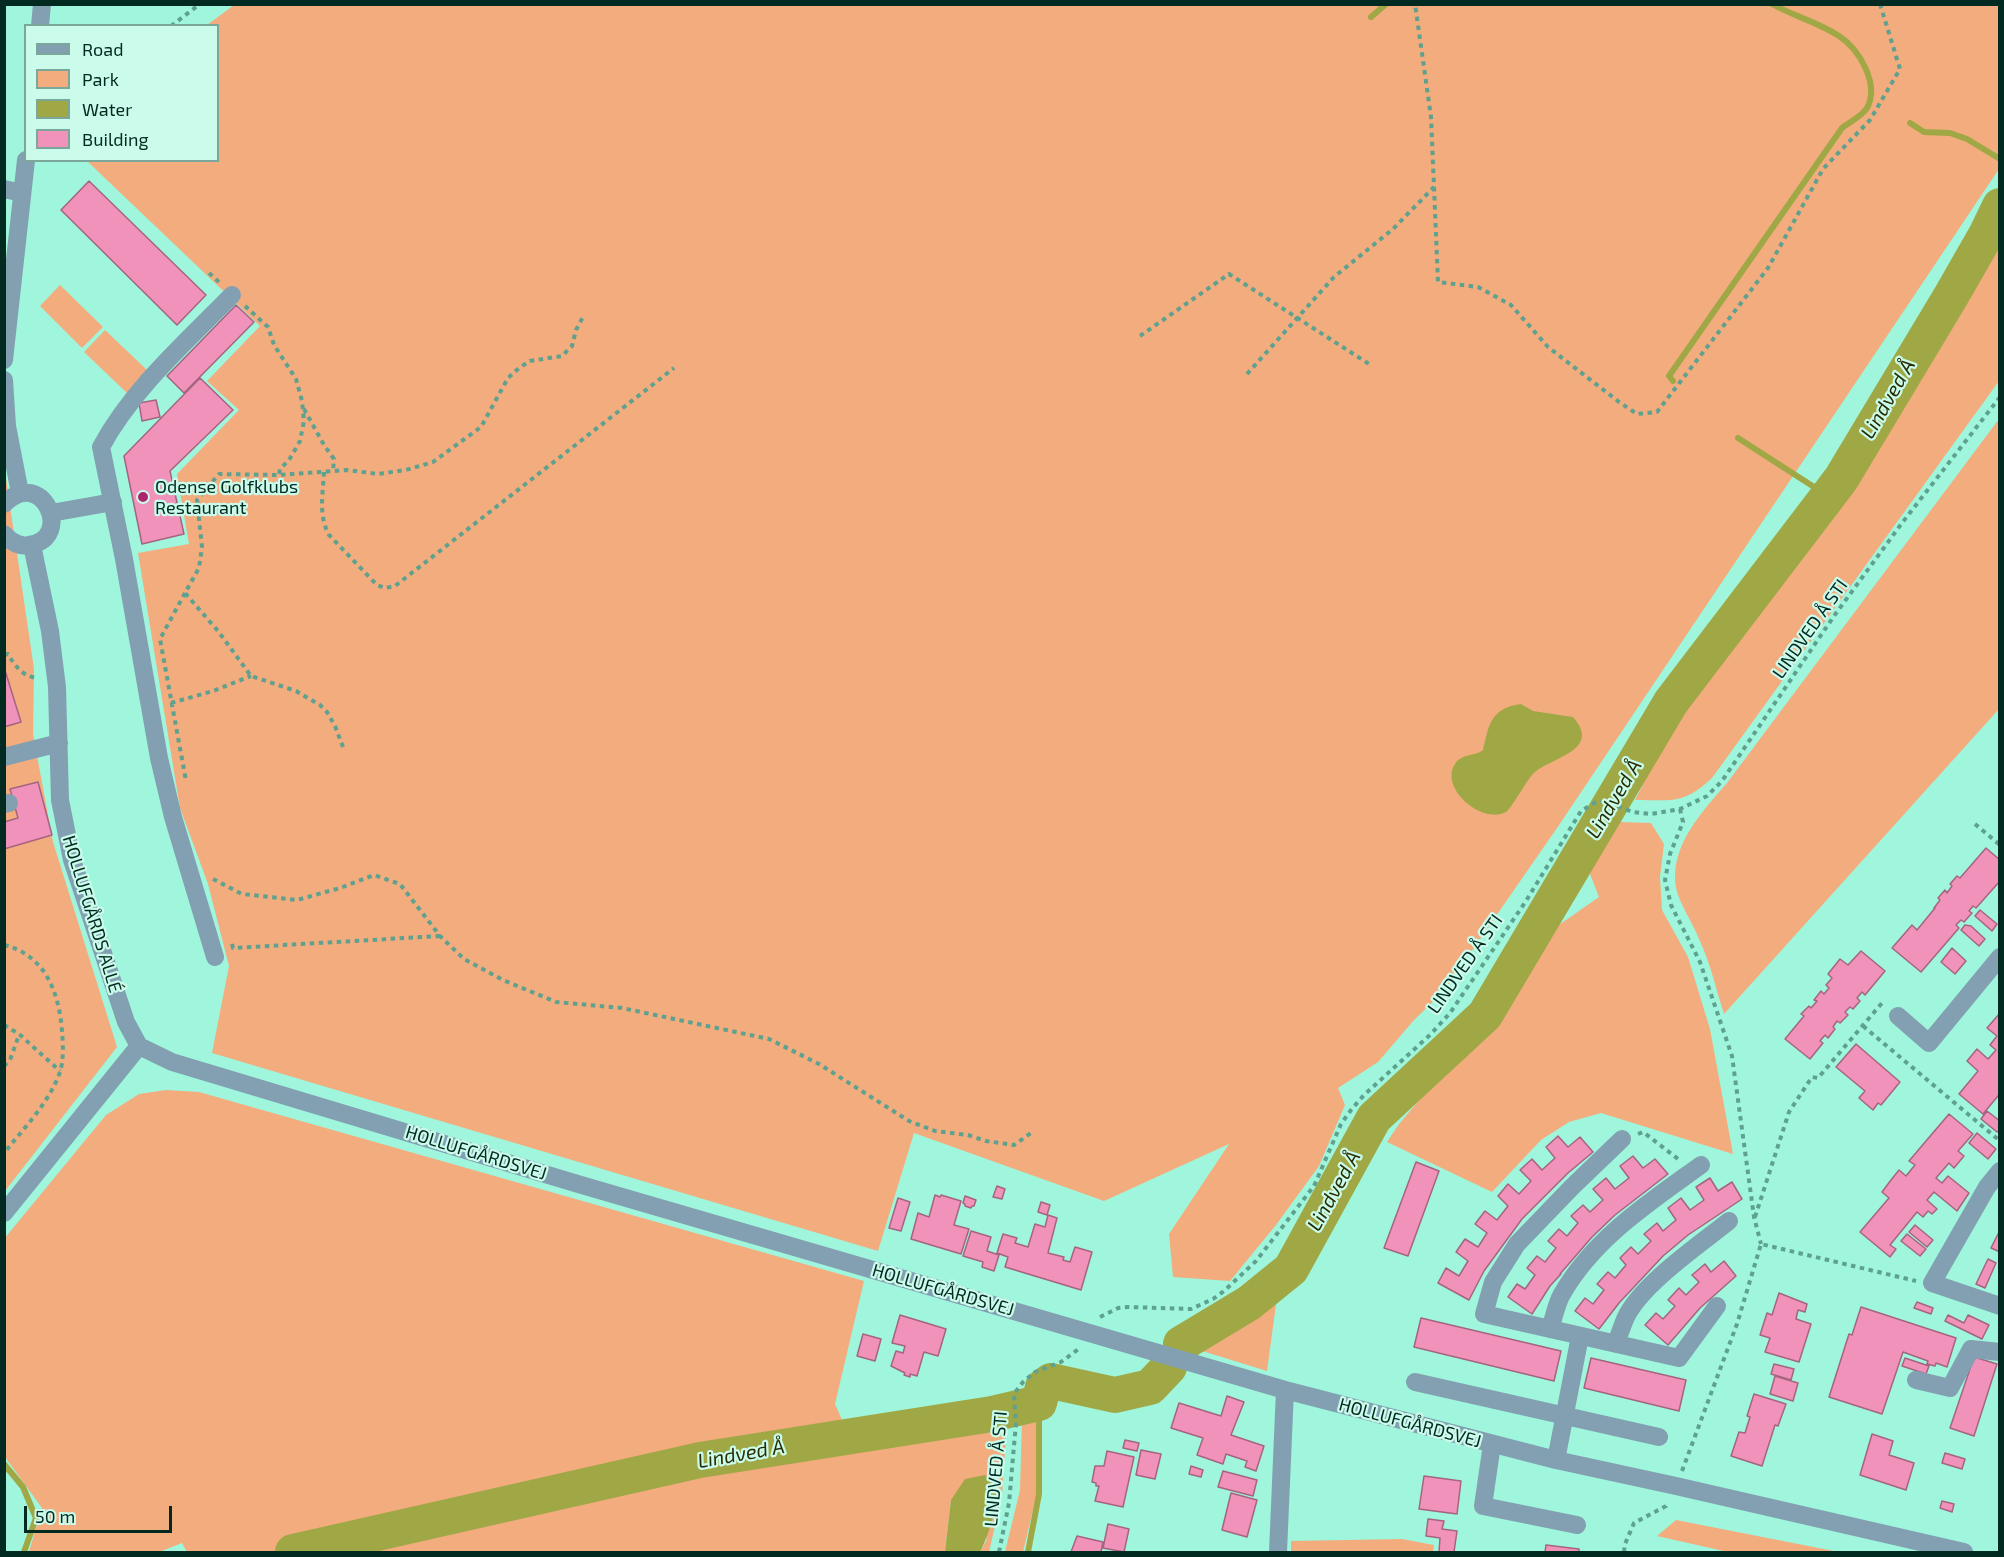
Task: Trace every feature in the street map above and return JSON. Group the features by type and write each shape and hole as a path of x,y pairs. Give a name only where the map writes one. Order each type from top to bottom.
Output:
{"street":[{"path":"40,24 42,4"},
{"path":"4,360 13,191 25,162"},
{"path":"215,957 173,817 159,758 101,447 115,420 232,295"},
{"path":"4,380 7,426 20,493"},
{"path":"4,504 20,493 30,493 40,497 47,504 51,513 50,530 39,542 32,545 15,543 4,534"},
{"path":"51,513 113,502"},
{"name":"HOLLUFGÅRDS ALLÉ","path":"32,545 50,631 56,679 60,800 72,860 126,1022 139,1046"},
{"path":"4,758 59,743"},
{"path":"1898,1016 1929,1042 2000,957"},
{"path":"4,1213 139,1046"},
{"name":"HOLLUFGÅRDSVEJ","path":"139,1046 184,1066 1285,1390 1556,1460 1964,1552"},
{"path":"1622,1139 1517,1244 1493,1282 1484,1314 1679,1358 1717,1306"},
{"path":"1550,1329 1560,1296 1583,1263 1627,1219 1697,1168"},
{"path":"2000,1171 1987,1187 1932,1283 2000,1306"},
{"path":"1616,1344 1626,1317 1640,1297 1675,1264 1729,1221"},
{"path":"1556,1460 1580,1336"},
{"path":"1916,1380 1950,1388 1971,1348 2000,1352"},
{"path":"1415,1382 1659,1437"},
{"path":"1278,1552 1285,1390"},
{"path":"1492,1444 1483,1506 1577,1525"}],"path":[{"path":"174,24 200,4"},
{"path":"1415,4 1431,117 1438,282 1478,287 1511,305 1548,347 1637,414 1657,412 1768,268 1823,169 1870,120 1900,69 1880,4"},
{"path":"1247,374 1334,277 1393,229 1434,187"},
{"path":"209,273 268,327 274,345 296,379 304,421 300,441 289,460 280,469 279,474"},
{"path":"1140,336 1229,274 1369,364"},
{"path":"188,791 160,639 199,568 202,547 197,500 219,474 333,471 378,474 406,470 433,462 481,427 508,378 519,368 530,361 562,356 572,346 576,330 584,315"},
{"path":"324,472 321,504 325,527 329,535 377,585 385,588 395,586 674,368"},
{"name":"LINDVED Å STI","path":"999,1552 1010,1503 1016,1424 1014,1394 1023,1382 1035,1372 1061,1362 1079,1351 1096,1320 1118,1308 1128,1306 1182,1310 1202,1305 1224,1291 1256,1261 1314,1186 1341,1125 1351,1110 1364,1095 1430,1035 1450,1012 1526,901 1581,812 1596,802 1606,802 1633,812 1651,814 1680,809 1707,796 1722,781 1841,607 1902,523 2000,397"},
{"path":"303,407 324,446 334,459 333,471"},
{"path":"185,592 251,676 296,691 320,705 335,726 343,747"},
{"path":"4,655 8,654 17,669 33,678 56,679"},
{"path":"171,703 251,676"},
{"path":"1624,1552 1634,1523 1666,1506 1676,1486 1737,1324 1761,1244 1754,1217 1732,1056 1700,962 1671,905 1665,880 1670,854 1683,822 1680,809"},
{"path":"1975,824 2000,845"},
{"path":"211,873 216,888"},
{"path":"213,879 242,894 297,900 340,888 374,875 400,884 440,936 464,959 503,980 556,1002 622,1008 769,1039 819,1064 909,1121 935,1131 968,1135 986,1141 1014,1145 1031,1133"},
{"path":"230,938 233,948 440,936"},
{"path":"4,945 29,954 45,972 56,993 63,1047 60,1071 46,1100 4,1153"},
{"path":"1754,1217 1789,1112 1812,1077 1818,1078 1882,1003 1898,1016"},
{"path":"4,1025 19,1034 60,1071"},
{"path":"1863,1026 2000,1141"},
{"path":"4,1066 10,1060 19,1034"},
{"path":"1622,1139 1642,1132 1697,1168"},
{"path":"1761,1244 1932,1283"}],"green space":[{"path":"234,5 1999,5 1999,169 1557,828 1444,991 1414,1020 1378,1062 1338,1088 1345,1105 1319,1166 1276,1225 1230,1281 1173,1277 1169,1234 1229,1144 1104,1201 914,1133 878,1251 212,1053 229,966 208,884 180,808 138,553 189,544 177,474 239,410 207,381 260,326 88,162 219,162 219,24 208,24"},
{"path":"1999,219 1999,381 1712,778 1702,787 1684,797 1668,800 1635,800 1696,681 1862,463 1927,354"},
{"path":"60,285 103,327 82,348 40,306"},
{"path":"105,330 148,371 127,393 84,352"},
{"path":"1999,419 1999,709 1724,1014 1706,957 1676,888 1675,873 1682,844 1698,818 1727,783"},
{"path":"4,465 34,669 33,734 53,842 117,1047 5,1191"},
{"path":"1619,822 1651,823 1664,844 1660,877 1662,910 1688,957 1710,1029 1733,1154 1601,1113 1569,1122 1541,1140 1492,1192 1387,1142 1399,1124 1509,994 1556,927 1599,897 1588,869"},
{"path":"166,1090 199,1092 864,1281 835,1404 854,1447 995,1421 1007,1423 1002,1495 989,1552 980,1552 987,1539 951,1500 945,1552 187,1552 182,1543 159,1552 29,1552 42,1508 5,1457 4,1239 106,1115 139,1094"},
{"path":"1277,1297 1267,1371 1186,1346"},
{"path":"1022,1420 1036,1420 1037,1493 1023,1552 1005,1552 1020,1490"},
{"path":"1676,1520 1839,1552 1728,1552 1657,1536"},
{"path":"1402,1539 1434,1545 1433,1552 1291,1552 1291,1541"}],"water":[{"path":"1521,704 1533,711 1573,717 1581,729 1582,738 1569,753 1532,775 1506,812 1496,815 1475,809 1458,793 1453,783 1452,773 1455,764 1483,750 1487,732 1497,713"},
{"path":"985,1475 994,1485 996,1501 980,1552 945,1552 951,1500 965,1479"}],"building":[{"path":"89,181 206,295 177,325 61,210"},
{"path":"236,305 254,322 184,393 167,376"},
{"path":"200,378 233,410 170,471 184,534 142,544 124,456"},
{"path":"156,400 160,417 142,421 139,403"},
{"path":"4,667 21,722 4,727"},
{"path":"38,782 52,835 4,849 4,822 18,818 10,789"},
{"path":"1986,848 2000,860 2000,881 1976,908 1973,906 1969,911 1972,913 1964,922 1961,920 1956,925 1959,928 1921,972 1892,948 1912,925 1917,930 1935,908 1940,900 1938,898 1945,890 1947,893 1952,886 1950,884 1957,876 1960,878"},
{"path":"1980,910 1997,924 1992,931 1975,916"},
{"path":"1965,925 1971,926 1985,939 1979,946 1961,930"},
{"path":"1952,948 1966,961 1955,974 1941,962"},
{"path":"1861,951 1885,971 1865,995 1862,992 1857,998 1860,1001 1853,1009 1850,1007 1845,1012 1848,1015 1840,1023 1837,1021 1833,1027 1835,1029 1828,1038 1825,1035 1820,1041 1823,1043 1810,1059 1785,1039 1804,1016 1801,1014 1809,1006 1811,1008 1821,991 1824,994 1829,988 1826,985 1832,978 1828,974 1840,959 1848,965"},
{"path":"2000,1013 2000,1097 1998,1096 1983,1114 1959,1094 1978,1071 1967,1061 1977,1049 1988,1059 1996,1050 1990,1045 1997,1036 1987,1028"},
{"path":"1856,1044 1900,1082 1881,1105 1878,1103 1873,1110 1859,1098 1865,1091 1836,1067"},
{"path":"1987,1111 2000,1121 2000,1130 1997,1132 1981,1119"},
{"path":"1949,1114 1973,1134 1958,1151 1964,1156 1954,1168 1949,1163 1936,1178 1942,1183 1948,1176 1969,1193 1957,1211 1934,1192 1927,1200 1937,1209 1932,1214 1928,1211 1923,1217 1917,1212 1890,1245 1896,1249 1890,1257 1860,1232 1889,1198 1882,1192 1891,1180 1899,1170 1906,1176 1915,1165 1909,1161"},
{"path":"1977,1133 1996,1149 1988,1159 1969,1143"},
{"path":"1558,1136 1568,1147 1580,1137 1593,1152 1568,1173 1522,1219 1484,1271 1469,1300 1438,1283 1446,1268 1459,1276 1468,1261 1456,1252 1465,1239 1478,1247 1487,1233 1475,1224 1485,1211 1497,1220 1508,1206 1498,1196 1508,1184 1519,1194 1531,1181 1520,1170 1532,1159 1542,1170 1555,1158 1546,1147"},
{"path":"1633,1156 1643,1168 1655,1159 1668,1174 1615,1215 1592,1237 1550,1286 1532,1314 1508,1297 1517,1284 1525,1289 1535,1275 1527,1268 1537,1256 1545,1262 1556,1248 1548,1241 1559,1229 1567,1236 1578,1223 1571,1216 1583,1205 1590,1212 1603,1200 1593,1189 1606,1178 1615,1189 1629,1178 1620,1166"},
{"path":"1416,1162 1439,1171 1408,1256 1384,1248"},
{"path":"1710,1178 1718,1191 1732,1182 1742,1199 1688,1235 1663,1256 1619,1303 1599,1329 1575,1311 1585,1298 1593,1304 1604,1290 1597,1284 1608,1272 1615,1278 1626,1265 1620,1258 1631,1247 1638,1254 1651,1241 1644,1234 1657,1223 1663,1231 1676,1220 1668,1208 1681,1198 1690,1210 1704,1200 1696,1187"},
{"path":"997,1186 1005,1189 1002,1199 993,1197"},
{"path":"935,1195 961,1201 954,1225 969,1229 961,1254 911,1239 918,1213 929,1217"},
{"path":"965,1196 976,1200 974,1206 971,1208 965,1206 963,1203"},
{"path":"898,1198 910,1202 901,1231 889,1228"},
{"path":"1041,1202 1050,1205 1047,1215 1038,1212"},
{"path":"1048,1215 1057,1218 1048,1253 1064,1257 1063,1260 1070,1262 1075,1247 1092,1252 1081,1290 1005,1267 1008,1257 997,1253 1003,1234 1017,1238 1015,1243 1028,1247 1035,1224 1045,1227"},
{"path":"1915,1225 1933,1240 1927,1247 1909,1232"},
{"path":"2000,1230 2000,1252 1991,1248"},
{"path":"971,1231 991,1237 987,1251 999,1255 994,1271 982,1267 983,1262 963,1256"},
{"path":"1907,1234 1926,1249 1920,1256 1901,1241"},
{"path":"1988,1259 1996,1263 1985,1288 1976,1284"},
{"path":"1724,1261 1736,1276 1700,1308 1668,1345 1645,1325 1656,1313 1663,1319 1675,1306 1668,1300 1679,1288 1686,1295 1699,1282 1692,1275 1705,1264 1711,1272"},
{"path":"1779,1293 1807,1304 1805,1312 1798,1310 1796,1319 1811,1324 1799,1362 1765,1352 1770,1338 1760,1335 1767,1313 1772,1315"},
{"path":"1917,1302 1933,1308 1931,1314 1914,1308"},
{"path":"1861,1307 1956,1338 1947,1367 1936,1363 1935,1366 1927,1364 1928,1361 1903,1352 1882,1414 1829,1397 1849,1334 1852,1335"},
{"path":"900,1315 946,1329 938,1356 924,1352 917,1376 904,1375 905,1373 891,1366 896,1351 903,1353 905,1346 892,1343"},
{"path":"1948,1315 1964,1323 1968,1315 1989,1325 1982,1339 1945,1321"},
{"path":"1421,1318 1561,1351 1554,1381 1414,1347"},
{"path":"863,1334 881,1339 875,1361 857,1356"},
{"path":"1974,1357 1997,1364 1974,1436 1950,1428"},
{"path":"1591,1358 1686,1380 1679,1411 1584,1388"},
{"path":"1905,1358 1929,1366 1926,1374 1902,1366"},
{"path":"1774,1364 1794,1369 1791,1380 1771,1374"},
{"path":"1775,1376 1798,1383 1793,1401 1770,1394"},
{"path":"1754,1394 1786,1404 1778,1426 1775,1425 1762,1466 1731,1456 1739,1432 1745,1433 1750,1417 1747,1416"},
{"path":"1227,1396 1244,1402 1231,1435 1264,1446 1256,1471 1245,1467 1247,1461 1226,1454 1223,1464 1197,1455 1203,1438 1171,1428 1179,1403 1221,1416"},
{"path":"1872,1434 1893,1441 1889,1455 1914,1463 1906,1490 1860,1475"},
{"path":"1125,1440 1139,1443 1137,1451 1123,1448"},
{"path":"1141,1450 1161,1454 1155,1479 1136,1475"},
{"path":"1107,1451 1134,1457 1123,1507 1095,1501 1099,1486 1092,1482 1095,1466 1104,1466"},
{"path":"1945,1453 1965,1459 1962,1469 1942,1463"},
{"path":"1191,1466 1203,1470 1201,1477 1189,1474"},
{"path":"1223,1471 1257,1480 1253,1496 1218,1487"},
{"path":"1424,1476 1461,1481 1457,1514 1419,1509"},
{"path":"1231,1493 1257,1500 1247,1537 1222,1530"},
{"path":"1942,1501 1954,1504 1952,1512 1940,1508"},
{"path":"1428,1519 1444,1521 1442,1529 1457,1531 1454,1552 1439,1552 1440,1538 1426,1536"},
{"path":"1108,1524 1129,1529 1124,1552 1103,1548"},
{"path":"1077,1536 1103,1542 1101,1552 1071,1552"},
{"path":"1546,1545 1579,1549 1579,1552 1545,1552"}],"waterway":[{"path":"1371,17 1386,4"},
{"path":"1673,381 1669,376 1842,128 1865,111 1870,99 1869,78 1854,49 1839,36 1823,27 1772,4"},
{"path":"1910,123 1924,132 1950,133 1967,139 2000,159"},
{"name":"Lindved Å","path":"1181,1344 1249,1303 1291,1269 1374,1118 1485,1015 1671,702 1841,479 1951,296 2000,206"},
{"path":"1738,438 1828,496"},
{"name":"Lindved Å","path":"293,1552 700,1460 992,1414 1039,1403 1043,1387 1051,1381 1115,1395 1150,1387 1169,1367"},
{"path":"1028,1552 1039,1494 1039,1403"},
{"path":"4,1464 23,1487 36,1518 24,1552"}],"place":[{"name":"Odense Golfklubs Restaurant","path":"143,497"}]}
